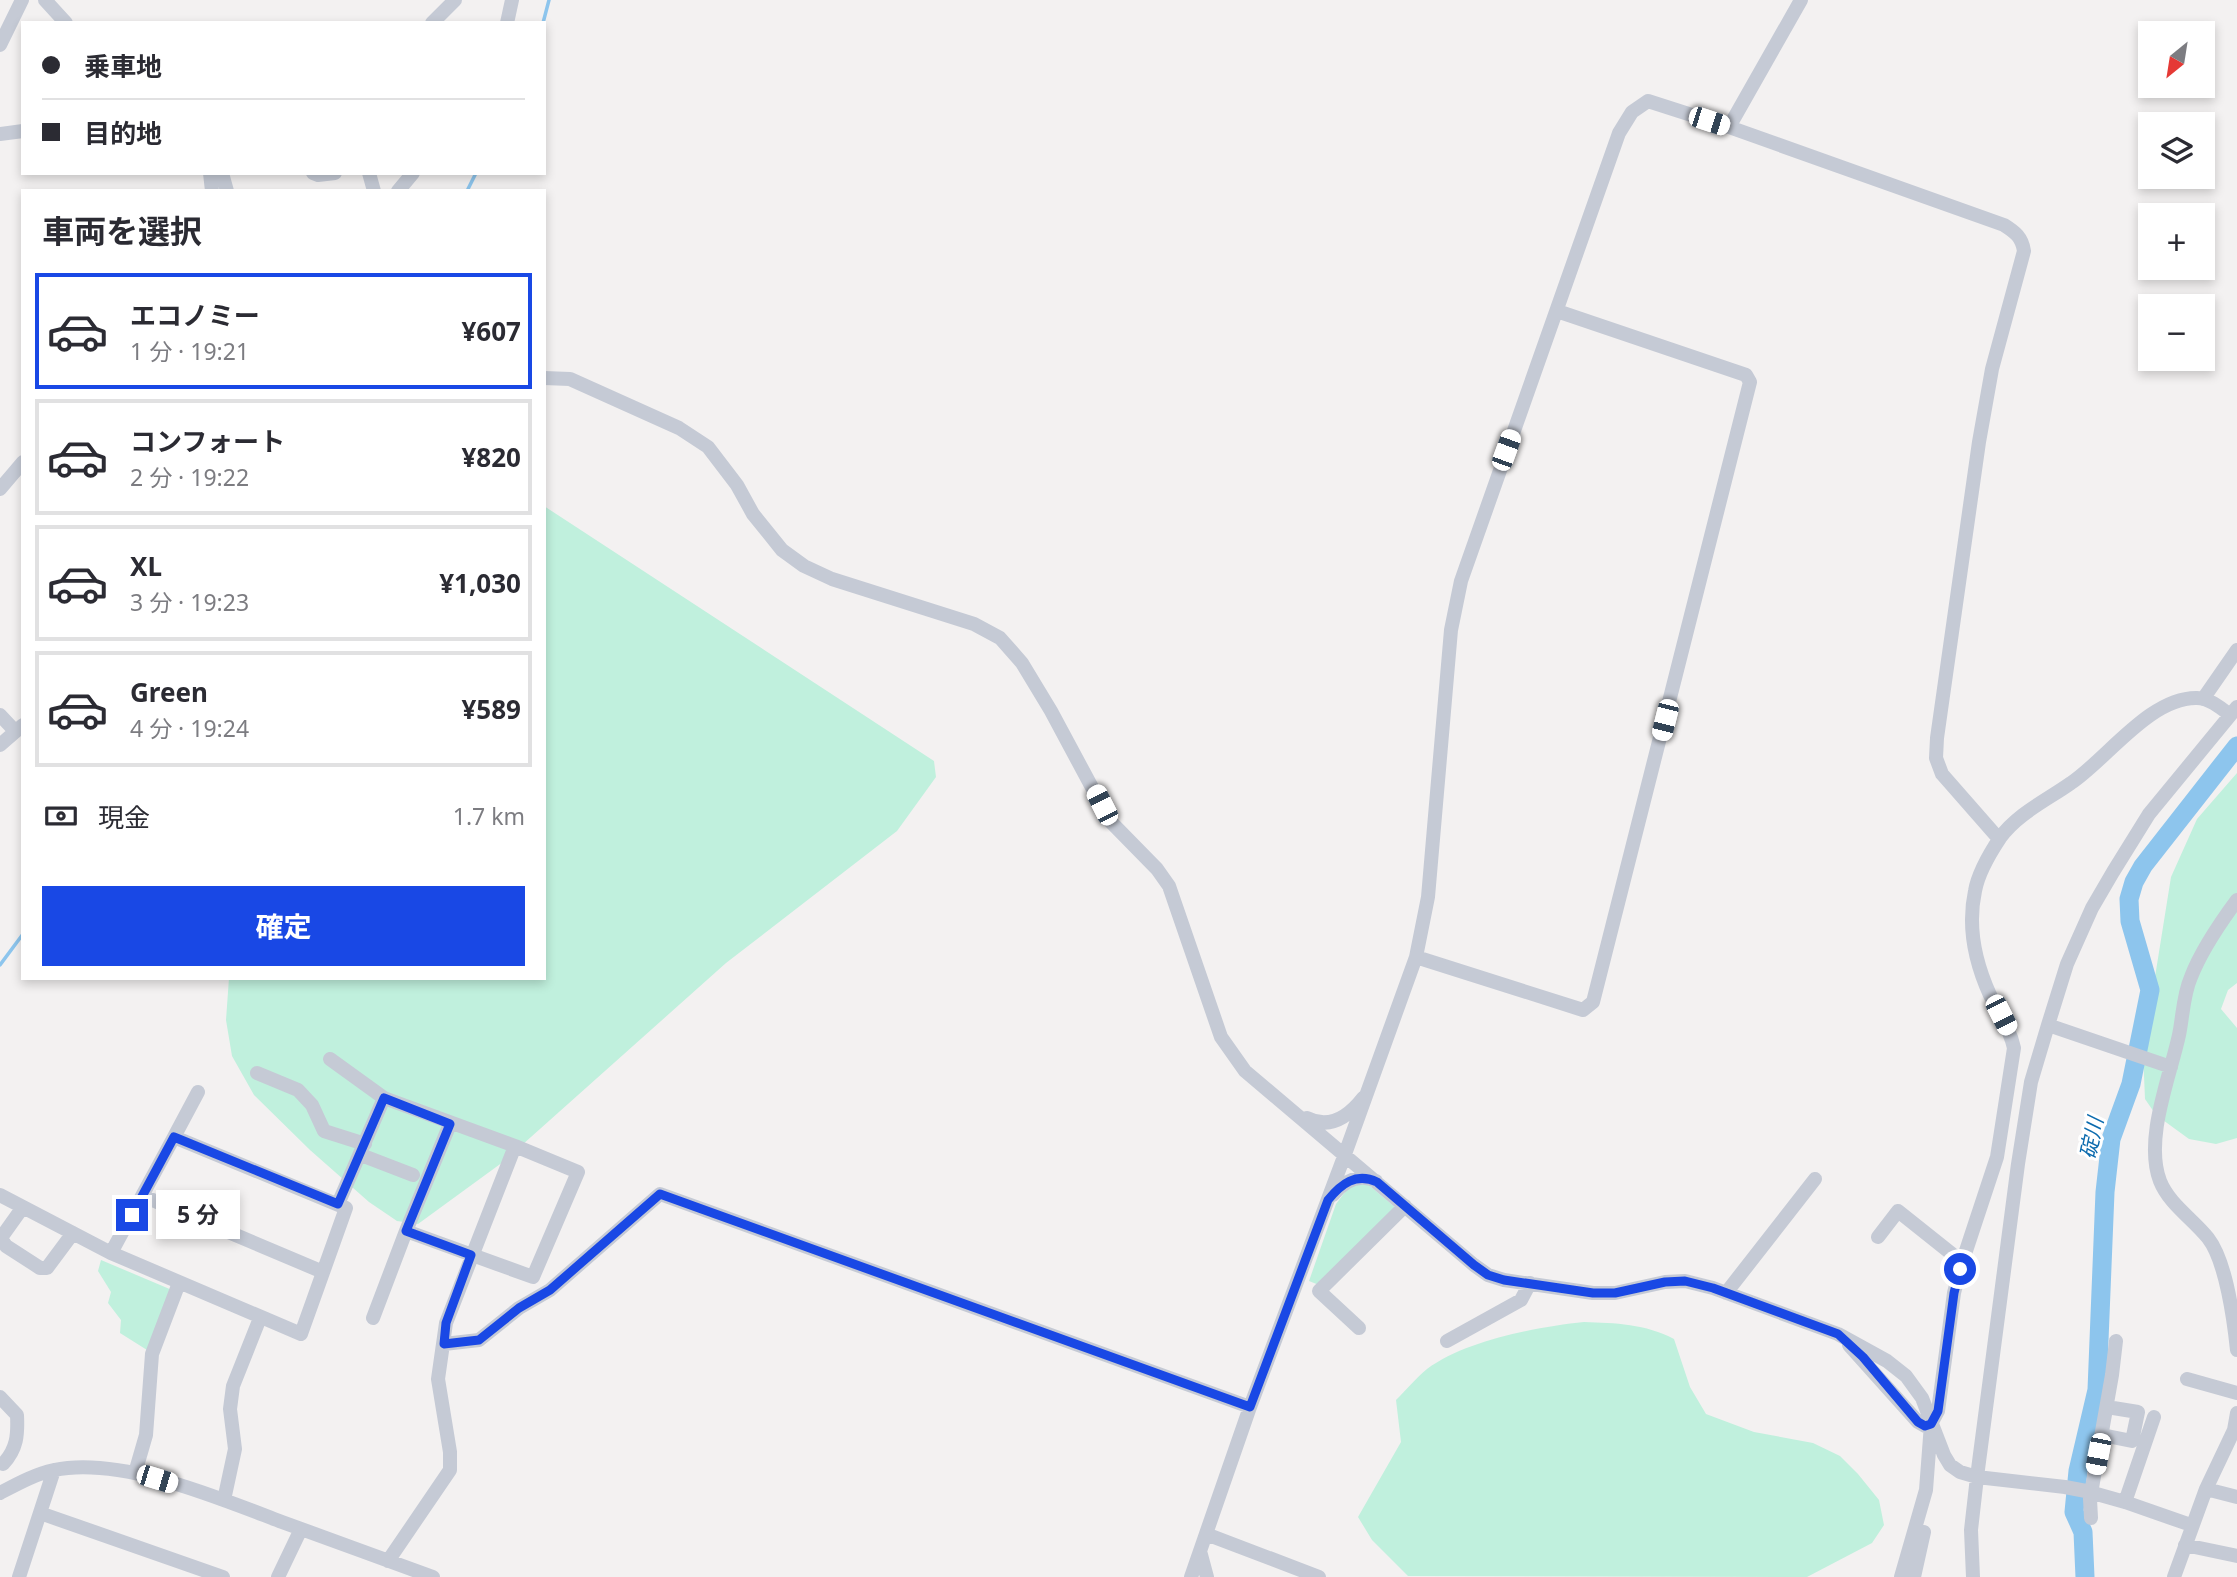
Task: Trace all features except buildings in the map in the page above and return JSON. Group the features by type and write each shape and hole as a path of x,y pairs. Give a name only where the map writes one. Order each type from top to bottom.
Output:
{"street":[{"path":"0,45 22,0"},
{"path":"45,0 64,21"},
{"path":"434,21 455,0"},
{"path":"507,21 512,0"},
{"path":"1729,127 1801,0"},
{"path":"1191,1577 1250,1407 1416,957 1428,897 1451,630 1461,581 1619,132 1632,112 1648,101 2004,225 2016,233 2023,243 2024,251 1992,369 1985,406 1936,758 1942,774 2000,839"},
{"path":"0,134 21,131"},
{"path":"400,189 411,175"},
{"path":"1416,957 1583,1010 1593,1002 1750,382 1746,375 1557,311"},
{"path":"546,378 570,379 680,428 708,447 737,485 753,514 782,550 804,566 832,579 974,624 1000,638 1022,663 1110,821 1157,869 1169,886 1221,1037 1231,1053 1245,1070 1488,1275 1504,1280 1593,1293 1615,1293 1665,1282 1685,1281 1726,1293 1838,1334 1887,1361 1906,1376 1922,1398 1944,1455 1950,1465 1960,1472 1976,1477 2089,1492 2191,1525"},
{"path":"0,489 21,464"},
{"path":"2203,699 2237,650"},
{"path":"1901,1577 1926,1490 1931,1424 1938,1411 1954,1293 1997,1157 2014,1048 2011,1035 1976,963 1973,901 1975,888 2000,839 2012,825 2044,799 2073,782 2144,719 2181,701 2203,699 2234,711 2149,814 2092,908 2067,964 2031,1082 1976,1477 1971,1530 1973,1577"},
{"path":"0,715 19,728 0,745"},
{"path":"2237,900 2192,974 2186,991 2179,1037 2157,1129 2155,1155 2160,1180 2170,1197 2210,1240 2224,1277 2236,1329 2237,1350"},
{"path":"2048,1025 2171,1067"},
{"path":"330,1059 384,1098 578,1172 533,1277 406,1231"},
{"path":"257,1073 298,1090 313,1105 324,1131 412,1175"},
{"path":"111,1253 198,1092"},
{"path":"1293,1111 1313,1121 1329,1124 1352,1111 1367,1092"},
{"path":"338,1204 384,1098"},
{"path":"373,1318 450,1124"},
{"path":"0,1195 111,1253 301,1334 346,1208 174,1137"},
{"path":"388,1561 450,1470 450,1451 438,1380 446,1323 514,1146"},
{"path":"1328,1200 1352,1180 1368,1177 1377,1182"},
{"path":"1726,1293 1815,1179"},
{"path":"444,1344 479,1340 519,1308 550,1290 660,1194 1250,1407"},
{"path":"143,1196 323,1272"},
{"path":"1359,1328 1319,1291 1405,1206"},
{"path":"23,1208 3,1234 2,1241 40,1268 47,1268 73,1233"},
{"path":"1878,1237 1898,1211 1962,1262"},
{"path":"135,1473 146,1435 152,1354 179,1283"},
{"path":"1447,1341 1521,1300 1530,1283"},
{"path":"224,1500 235,1450 230,1409 233,1386 260,1318"},
{"path":"1838,1334 1863,1357 1918,1422 1925,1426 1931,1424"},
{"path":"2091,1518 2089,1492 2102,1435 2116,1341"},
{"path":"2188,1379 2237,1393"},
{"path":"0,1397 17,1415 18,1437 12,1454 1,1462"},
{"path":"2102,1435 2132,1441 2140,1406 2107,1407"},
{"path":"2174,1577 2191,1525 2234,1430 2237,1413"},
{"path":"2125,1502 2154,1418"},
{"path":"1914,1577 1936,1488 1931,1424"},
{"path":"0,1493 54,1470 86,1468 135,1473 224,1500 433,1577"},
{"path":"19,1577 54,1470"},
{"path":"2206,1489 2237,1497"},
{"path":"40,1513 223,1577"},
{"path":"278,1577 301,1529"},
{"path":"1206,1534 1319,1577"},
{"path":"2185,1545 2237,1556"},
{"path":"1200,1550 1207,1577"}],"green space":[{"path":"546,507 934,761 936,777 897,831 726,963 503,1162 418,1224 397,1221 369,1202 310,1150 254,1095 232,1056 226,1020 229,980 546,980"},
{"path":"2237,773 2237,983 2228,990 2221,1009 2237,1028 2237,1138 2216,1144 2189,1139 2156,1115 2145,1099 2143,1052 2171,877 2197,819"},
{"path":"1363,1183 1396,1208 1319,1285 1309,1281 1336,1204 1348,1188"},
{"path":"101,1260 172,1290 147,1350 120,1333 121,1320 108,1303 111,1292 98,1271"},
{"path":"1584,1322 1641,1327 1674,1339 1690,1387 1706,1414 1754,1432 1813,1443 1840,1456 1879,1500 1884,1525 1872,1543 1807,1577 1408,1576 1372,1540 1358,1517 1401,1442 1396,1400 1427,1369 1461,1350 1502,1336"}],"waterway":[{"path":"544,21 549,0"},
{"path":"468,189 475,175"},
{"name":"碇川","path":"2085,1577 2083,1532 2074,1512 2078,1471 2097,1390 2105,1192 2111,1139 2131,1084 2150,990 2130,921 2129,899 2143,866 2237,746"},
{"path":"0,965 21,937"}],"route":[{"path":"132,1215 174,1137 338,1204 384,1098 450,1124 406,1231 471,1255 446,1323 444,1344 479,1340 519,1308 550,1290 660,1194 1250,1407 1328,1200 1343,1185 1361,1177 1377,1182 1488,1275 1504,1280 1593,1293 1615,1293 1665,1282 1685,1281 1713,1288 1838,1334 1863,1357 1918,1422 1925,1426 1931,1424 1938,1411 1954,1293 1960,1269"}]}
